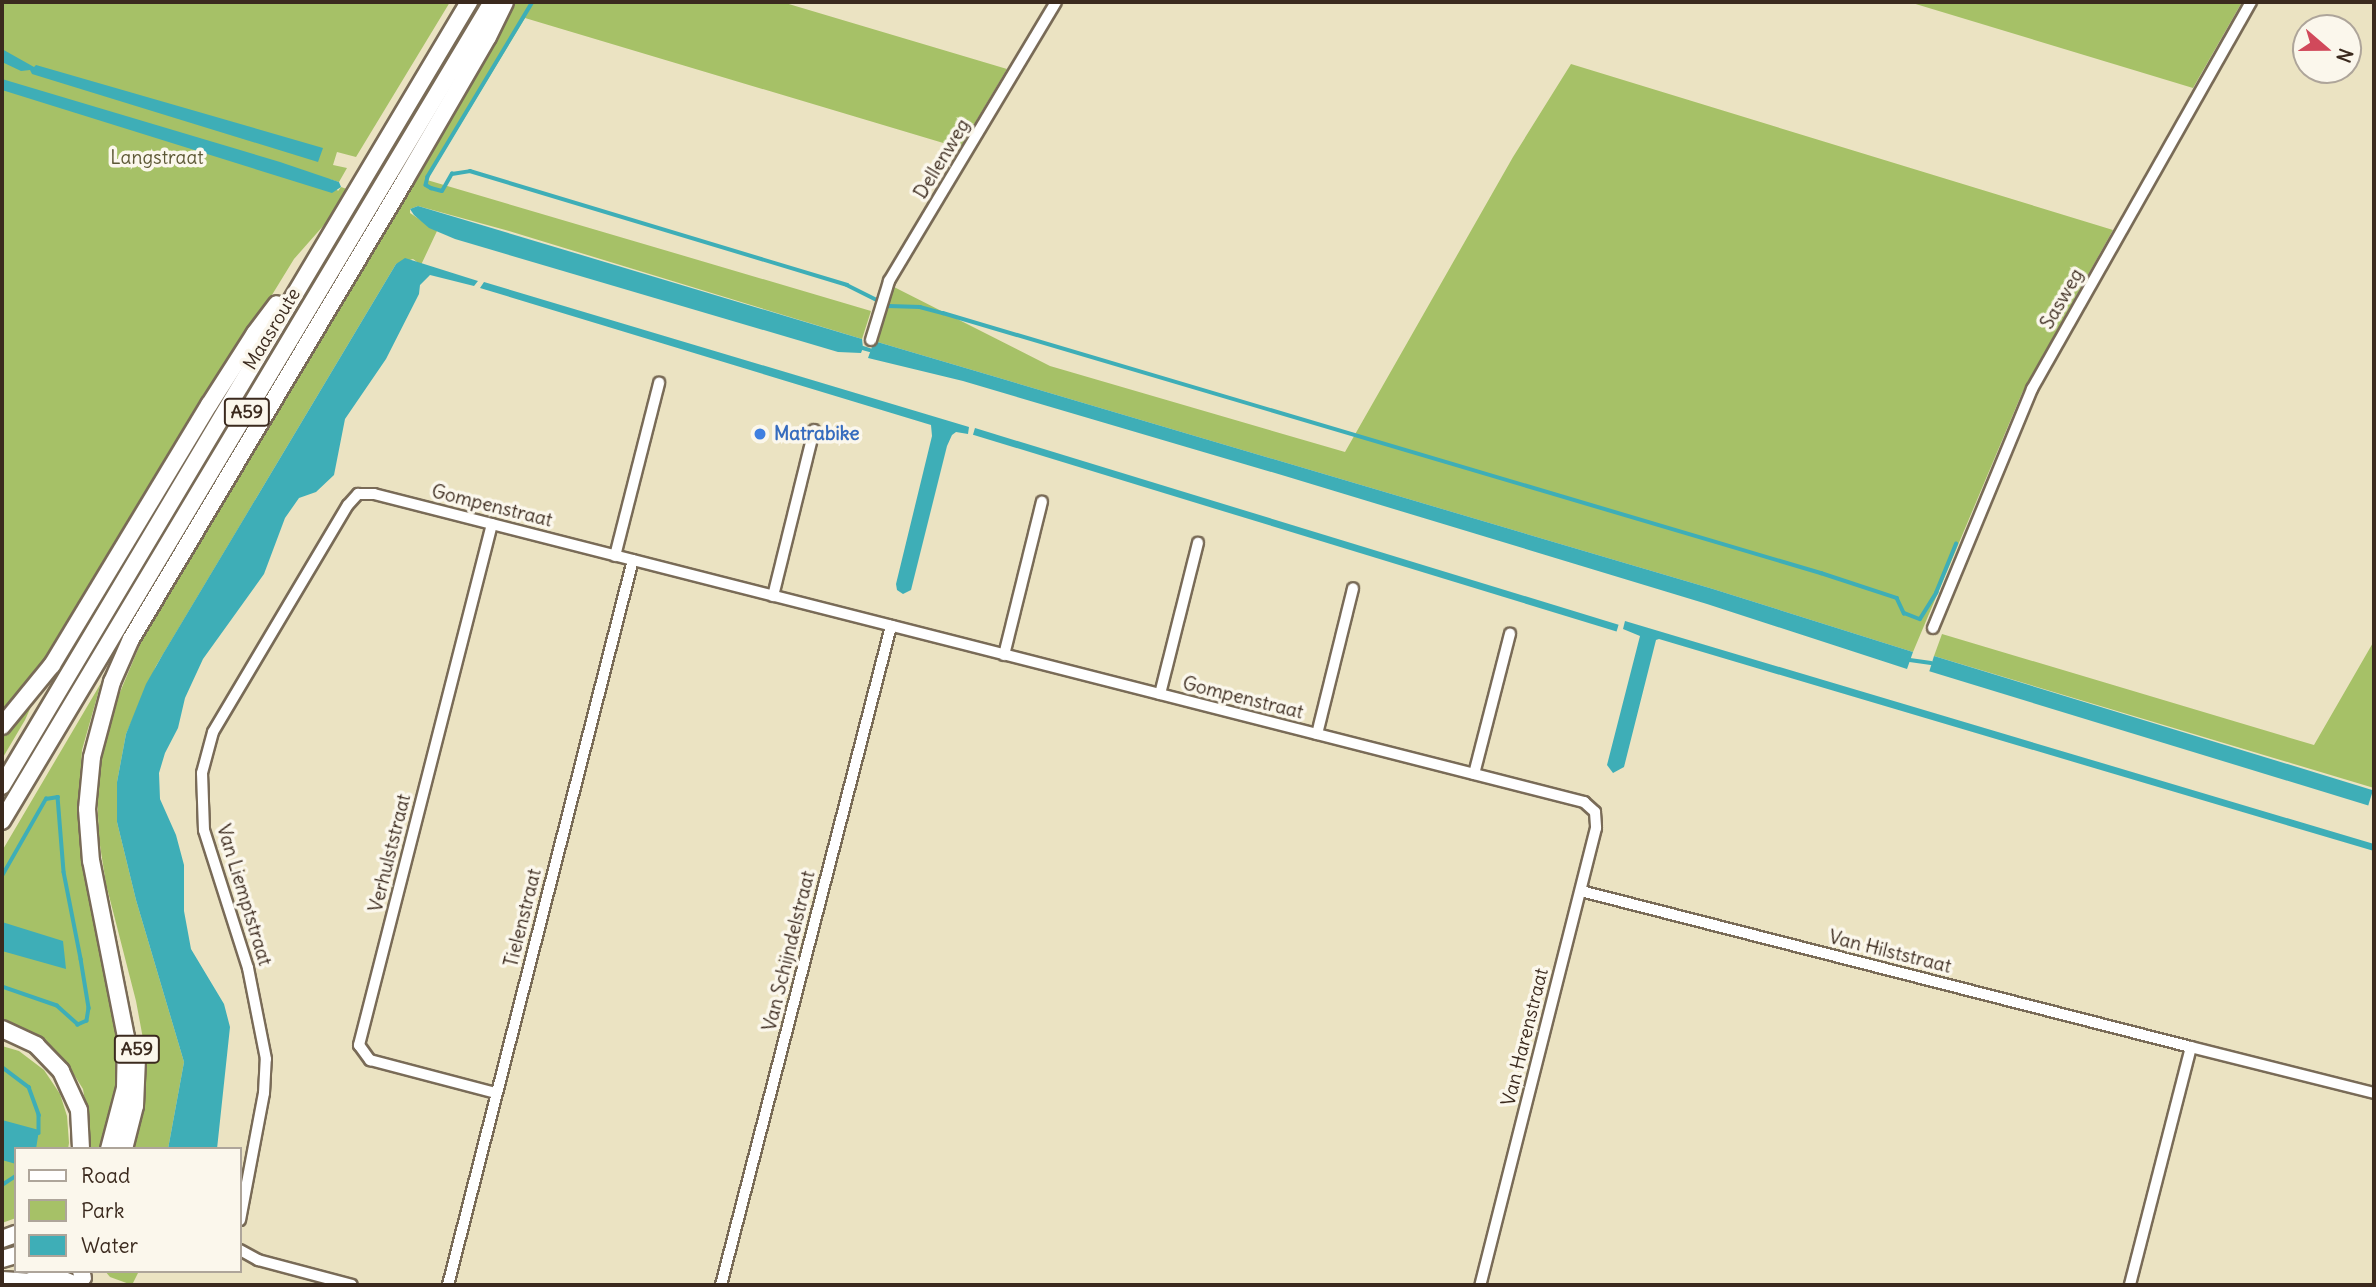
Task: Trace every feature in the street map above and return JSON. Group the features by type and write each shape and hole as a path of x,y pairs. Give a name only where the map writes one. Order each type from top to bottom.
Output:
{"highway":[{"name":"Maasroute","path":"2,786 468,2"},
{"name":"Maasroute","path":"2,821 492,2"},
{"name":"A59","path":"110,1147 122,1106 127,1062 124,1017 91,861 88,801 96,736 121,658 191,536 405,180 488,37 505,2"},
{"name":"A59","path":"2,726 52,665 255,333 316,256"},
{"name":"A59","path":"112,951 129,1000 137,1052 135,1106 125,1147"},
{"path":"2,1029 36,1045 61,1071 79,1110 81,1147"}],"main road":[{"path":"2,1279 39,1283 59,1277 81,1278"}],"street":[{"name":"Dellenweg","path":"871,341 884,295 900,263 1056,2"},
{"name":"Sasweg","path":"1933,628 2032,389 2251,2"},
{"path":"615,556 659,383"},
{"path":"773,596 814,430"},
{"name":"Gompenstraat","path":"358,494 374,494 1584,802"},
{"name":"Van Liemptstraat","path":"242,1209 264,1093 266,1059 248,968 204,831 202,773 213,732 348,505 358,494"},
{"path":"1004,655 1042,502"},
{"name":"Verhulststraat","path":"492,524 359,1045 370,1060 496,1093"},
{"name":"Gompenstraat","path":"1160,695 1198,543"},
{"name":"Tielenstraat","path":"448,1285 633,560"},
{"name":"Gompenstraat","path":"1317,734 1353,587"},
{"name":"Van Schijndelstraat","path":"721,1285 891,626"},
{"path":"1474,774 1510,634"},
{"name":"Van Harenstraat","path":"1480,1285 1596,828 1595,812 1584,802"},
{"name":"Van Hilststraat","path":"1581,891 2374,1093"},
{"path":"2130,1285 2191,1047"},
{"path":"242,1251 258,1260 352,1285"}],"green space":[{"name":"Langstraat","path":"2,2 450,2 356,157 337,152 333,165 347,168 339,182 329,179 338,191 341,187 350,190 339,208 294,259 60,640 2,711"},
{"path":"511,2 782,2 1007,69 960,148 525,18 427,180 871,311 862,339 509,231 418,206 410,209 410,213 437,231 421,265 413,259 396,264 156,666 126,734 117,782 117,822 136,900 184,1062 168,1147 132,1147 141,1115 144,1044 136,1001 106,884 99,839 97,791 103,747 115,704 147,628 365,263"},
{"path":"1909,2 2242,2 2193,88"},
{"path":"1571,64 2113,230 2022,393 1913,652 1713,589 874,341 892,286 1050,366 1345,452 1513,157"},
{"path":"1942,634 2314,745 2374,641 2374,788 1934,656"},
{"path":"101,683 82,750 79,800 84,872 121,1039 121,1073 104,1147 89,1147 90,1132 83,1089 68,1065 48,1043 22,1028 2,1021 2,851"},
{"path":"34,700 25,720 2,759 2,739"},
{"path":"2,1046 19,1051 44,1070 60,1094 67,1116 69,1143 68,1147 14,1147 14,1219 2,1223"},
{"path":"107,1273 138,1273 132,1285 110,1277"}],"water":[{"path":"2,49 34,67 36,65 323,148 318,162 32,74 30,70 21,71 2,62"},
{"path":"2,79 280,162 339,182 341,187 332,193 2,90"},
{"path":"418,206 862,339 863,348 861,353 838,352 455,239 429,228 414,215 410,209"},
{"path":"405,258 478,281 474,286 430,275 420,285 419,294 386,359 345,419 334,475 316,492 299,498 285,518 264,574 203,659 185,698 178,728 165,753 159,773 160,799 176,835 184,865 184,911 191,949 224,1004 230,1027 217,1147 168,1147 184,1062 136,900 117,822 117,782 126,734 146,684 163,654 396,264"},
{"path":"484,282 969,427 968,434 956,432 952,435 947,446 911,590 903,594 897,590 896,584 932,436 931,425 480,288"},
{"path":"874,341 1713,589 1913,652 1907,669 1707,604 1285,476 963,381 868,358"},
{"path":"975,428 1619,625 1617,631 973,435"},
{"path":"1625,621 2374,844 2374,851 1659,639 1656,640 1624,767 1613,773 1607,765 1640,636 1623,629"},
{"path":"1934,656 2373,790 2368,805 1929,671"},
{"path":"2,922 63,941 66,969 2,951"},
{"path":"2,1120 39,1130 36,1147 14,1147 14,1163 2,1160"}],"waterway":[{"path":"533,2 428,177 426,185 431,188 442,191 452,174 470,171 847,285 889,306 920,307 943,313 1821,573 1897,598 1904,613 1920,619 1936,593 1956,544"},
{"path":"863,348 870,350"},
{"path":"1910,660 1931,663"},
{"path":"2,876 46,799 58,797 64,872 89,1008 87,1021 78,1025 57,1006 2,987"},
{"path":"2,1067 29,1087 39,1115 39,1133"},
{"path":"2,1185 14,1177"}],"place":[{"name":"Matrabike","path":"760,434"}]}
